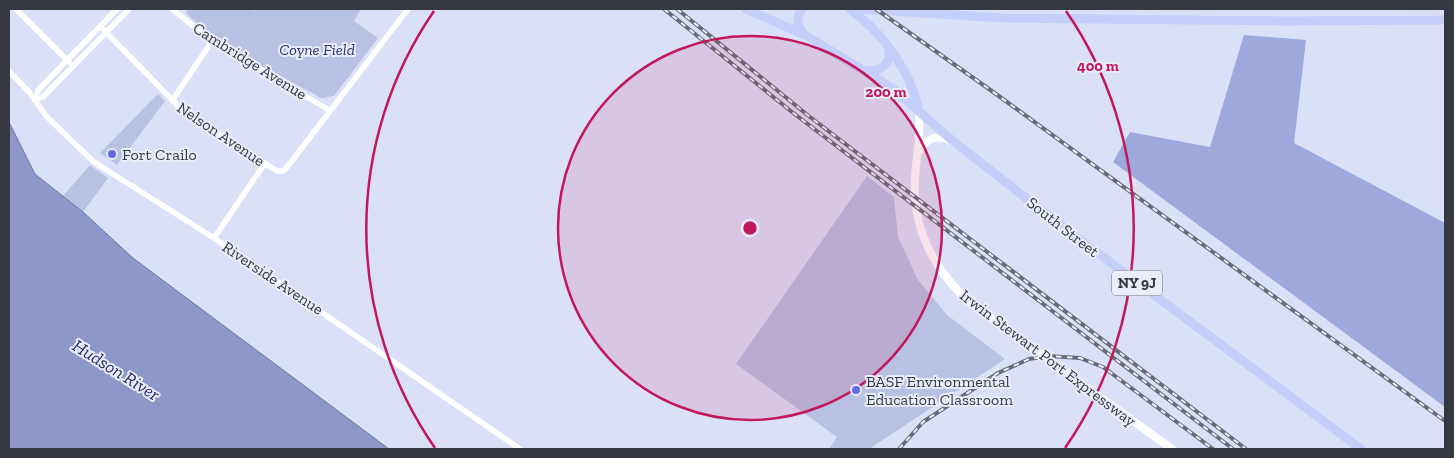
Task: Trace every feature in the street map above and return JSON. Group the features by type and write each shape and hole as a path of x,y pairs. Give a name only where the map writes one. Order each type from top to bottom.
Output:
{"main road":[{"name":"South Street","path":"746,9 807,36 892,88 953,141 1090,247 1360,449"},
{"path":"802,9 798,14 798,23 807,36"},
{"path":"850,9 869,25 888,47 912,88 919,111"},
{"path":"861,9 1019,18 1286,21 1445,20"},
{"path":"862,69 876,71 884,66 890,56 888,47"},
{"name":"Irwin Stewart Port Expressway","path":"919,111 920,130 914,182 917,213 928,248 941,272 961,294 1033,349 1172,449"},
{"path":"917,158 923,144 931,139 940,137 953,141"}],"street":[{"path":"16,9 73,66"},
{"path":"35,100 38,90 117,9"},
{"path":"35,100 44,96 129,9"},
{"name":"Cambridge Avenue","path":"172,9 212,41 330,110"},
{"path":"330,110 408,9"},
{"name":"Nelson Avenue","path":"100,26 184,112 277,171 283,171 330,110"},
{"path":"172,101 212,41"},
{"name":"Riverside Avenue","path":"9,71 35,100 47,117 94,162 214,238 520,449"},
{"path":"214,238 265,163"}],"green space":[{"name":"Coyne Field","path":"189,9 252,9 255,11 257,9 361,9 354,21 378,38 334,96 321,98 250,60 216,38 186,13"},
{"path":"158,94 165,101 117,165 100,153"},
{"path":"90,165 108,178 83,212 63,196"},
{"path":"867,176 894,197 898,237 918,280 947,315 1005,359 869,449 829,449 837,437 736,364"}],"shaded area":[{"path":"1244,35 1306,40 1294,143 1445,223 1445,407 1113,162 1130,132 1210,147"}],"water":[{"name":"Hudson River","path":"9,122 35,174 83,212 133,258 389,449 9,449"}],"railway":[{"path":"664,9 792,112 1233,449"},
{"path":"677,9 810,117 1246,449"},
{"path":"876,9 996,94 1445,421"},
{"path":"899,449 923,422 998,373 1029,359 1048,356 1080,358 1103,367 1213,449"}],"place":[{"name":"Fort Crailo","path":"112,154"},
{"name":"BASF Environmental Education Classroom","path":"856,390"}]}
